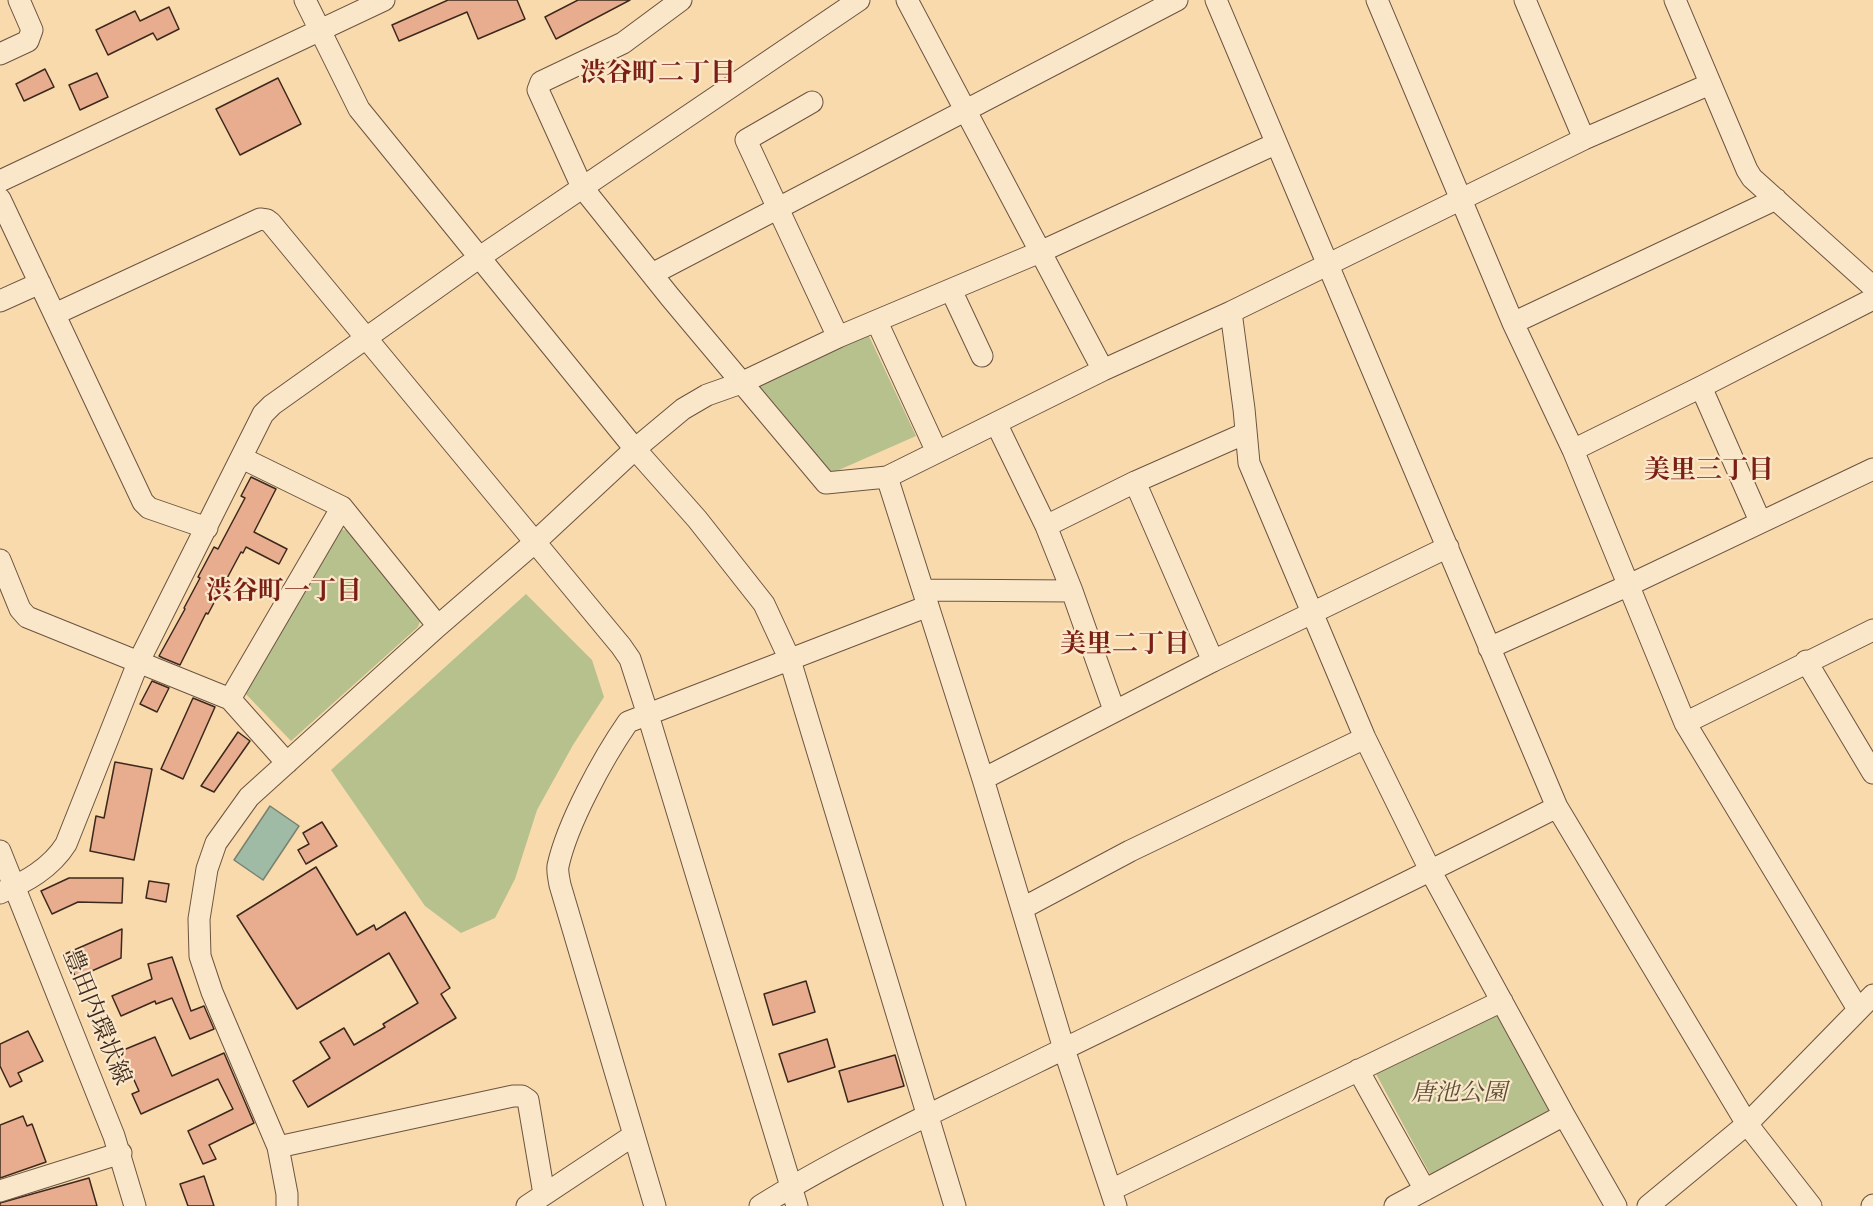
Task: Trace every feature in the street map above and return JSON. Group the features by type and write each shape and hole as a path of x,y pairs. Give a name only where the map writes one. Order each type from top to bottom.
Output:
{"street":[{"path":"0,54 28,41 32,30 19,0"},
{"path":"305,0 359,109 635,449 697,519 764,604 790,660 955,1206"},
{"path":"0,181 384,0"},
{"path":"681,0 623,43 541,82 538,90 582,187 741,383 826,483 887,477 1103,370 1231,312 1584,139 1710,84"},
{"path":"8,890 57,859 66,844 138,663 263,414 272,405 480,257 859,0"},
{"path":"907,0 1103,370"},
{"path":"652,274 1177,0"},
{"path":"1216,0 1557,807 1747,1124 1811,1206"},
{"path":"1377,0 1513,323 1573,450 1685,723 1866,1002 1747,1124 1648,1206"},
{"path":"1525,0 1584,139"},
{"path":"1675,0 1752,178 1873,287"},
{"path":"812,102 746,140 837,337"},
{"path":"287,1206 287,1194 278,1147 200,956 199,920 205,879 216,843 249,797 438,626 534,543 635,449 683,409 707,395 741,383 837,337 1040,252 1275,144"},
{"path":"0,199 143,502 149,508 207,528"},
{"path":"1513,323 1776,199"},
{"path":"55,314 260,219 271,223 630,659 795,1196"},
{"path":"0,301 40,283"},
{"path":"951,290 982,356"},
{"path":"1573,450 1873,299"},
{"path":"1231,312 1249,463 1365,738 1431,872 1564,1116 1616,1206"},
{"path":"877,322 937,452"},
{"path":"1701,387 1760,521"},
{"path":"996,423 1046,526 1072,591 1114,710"},
{"path":"1046,526 1135,482 1246,433"},
{"path":"242,458 342,507 438,626"},
{"path":"1489,648 1627,586 1873,469"},
{"path":"887,477 984,779 1064,1049 1114,1198 1358,1070 1502,1001"},
{"path":"1135,482 1213,661"},
{"path":"230,699 342,507"},
{"path":"984,779 1114,710 1448,547"},
{"path":"0,560 20,609 27,617 230,699 287,763"},
{"path":"655,1206 560,885 558,868 574,821 614,742 628,722 790,660 926,598 1072,591"},
{"path":"1685,723 1806,661 1873,630"},
{"path":"1806,661 1873,773"},
{"path":"1023,908 1130,851 1365,738"},
{"path":"760,1206 795,1196 927,1117 1431,872 1557,807"},
{"name":"豊田内環状線","path":"0,851 8,890 121,1153 135,1206"},
{"path":"1358,1070 1425,1190"},
{"path":"278,1147 513,1095 522,1096 528,1100 544,1194"},
{"path":"1395,1206 1564,1116"},
{"path":"527,1206 634,1135"},
{"path":"0,1191 121,1153"}],"green space":[{"path":"868,334 916,436 832,473 758,384"},
{"path":"335,529 349,530 421,618 418,627 291,741 244,692"},
{"path":"526,594 592,660 604,697 573,745 537,810 515,879 495,918 461,933 425,906 331,770"},
{"name":"唐池公園","path":"1497,1013 1549,1110 1431,1176 1375,1072"}],"shaded area":[{"path":"270,806 299,826 263,880 234,860"}],"building":[{"path":"448,0 517,0 525,19 478,39 467,12 399,41 392,25"},
{"path":"578,0 630,0 556,39 545,17"},
{"path":"169,7 179,29 157,40 153,33 108,55 96,30 135,11 140,21"},
{"path":"45,69 54,87 24,101 16,84"},
{"path":"97,73 108,97 80,110 69,85"},
{"path":"278,78 301,124 240,155 216,109"},
{"path":"251,477 276,489 254,532 287,549 279,564 246,547 243,553 241,552 208,614 206,613 180,665 159,656 185,609 214,547 218,549 245,498 241,496"},
{"path":"152,681 169,688 157,712 140,704"},
{"path":"193,698 215,707 183,779 161,769"},
{"path":"238,732 250,741 214,792 201,786"},
{"path":"115,762 152,769 134,860 90,851 96,816 104,818"},
{"path":"322,822 337,846 306,864 298,850 309,844 303,833"},
{"path":"316,867 357,935 374,925 376,930 405,912 450,988 441,994 456,1018 308,1107 293,1081 330,1058 320,1042 344,1028 354,1045 385,1027 383,1024 418,1003 389,953 297,1009 237,916"},
{"path":"69,878 123,878 122,903 78,902 52,914 41,891"},
{"path":"149,881 169,884 166,902 146,898"},
{"path":"122,929 121,958 76,978 65,954"},
{"path":"172,957 191,1011 204,1006 214,1029 190,1039 172,998 156,1004 155,1001 121,1016 112,996 152,979 148,964"},
{"path":"806,981 815,1012 773,1025 764,994"},
{"path":"28,1031 43,1061 18,1073 22,1081 10,1087 0,1066 0,1044"},
{"path":"155,1037 172,1076 224,1053 254,1123 209,1145 216,1159 203,1164 188,1131 233,1109 218,1079 141,1114 132,1094 139,1091 121,1051"},
{"path":"827,1039 835,1067 788,1082 779,1054"},
{"path":"895,1055 904,1086 848,1102 839,1071"},
{"path":"23,1116 27,1126 32,1124 46,1162 0,1178 0,1125"},
{"path":"204,1176 214,1206 188,1206 180,1184"},
{"path":"89,1178 97,1206 0,1206 0,1203"}],"district":[{"name":"渋谷町二丁目","path":"658,76"},
{"name":"美里三丁目","path":"1709,473"},
{"name":"渋谷町一丁目","path":"284,594"},
{"name":"美里二丁目","path":"1125,647"}]}
